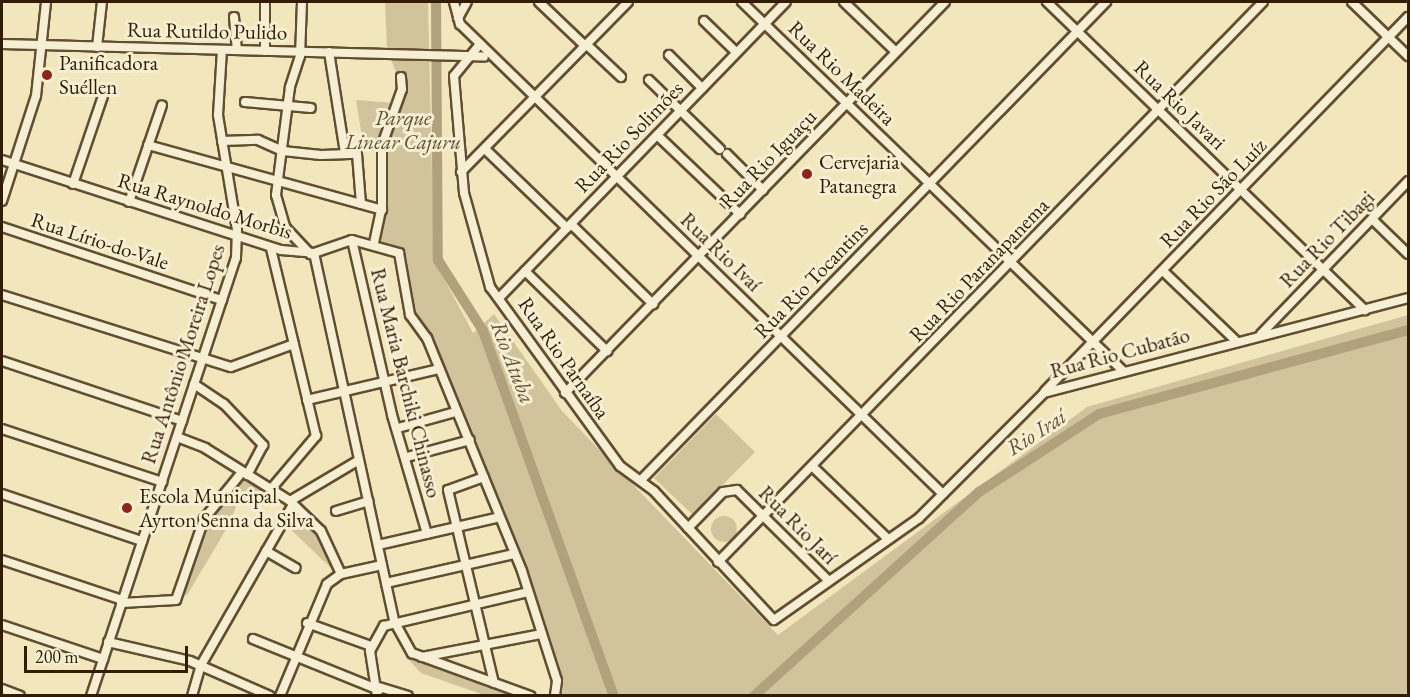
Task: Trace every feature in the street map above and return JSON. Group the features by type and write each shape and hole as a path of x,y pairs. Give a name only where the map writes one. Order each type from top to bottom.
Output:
{"street":[{"path":"2,201 36,96 46,2"},
{"path":"97,46 102,2"},
{"path":"265,2 265,51"},
{"path":"302,2 301,52 288,104 277,183 284,224 312,254 394,621 412,653 530,696"},
{"path":"454,2 458,18"},
{"path":"458,18 467,2"},
{"path":"539,2 621,77"},
{"path":"461,172 628,2"},
{"name":"Rua Rio Madeira","path":"742,2 1123,371"},
{"name":"Rua Rio Solimões","path":"499,298 786,2"},
{"path":"844,2 896,52"},
{"name":"Rua Rio Iguaçu","path":"566,393 945,2"},
{"name":"Rua Rio Javari","path":"1047,2 1365,310"},
{"name":"Rua Rio Tocantins","path":"641,480 1106,2"},
{"name":"Rua Rio Paranapanema","path":"718,562 813,467 1263,2"},
{"path":"1352,2 1408,56"},
{"path":"234,17 237,50"},
{"name":"Rua Rio São Luíz","path":"1044,393 1095,343 1408,17"},
{"name":"Rua Rio Ivaí","path":"458,18 481,51 499,62 864,414 943,494"},
{"path":"704,21 736,52"},
{"name":"Rua Rutildo Pulido","path":"2,44 468,56"},
{"name":"Rua Antônio Moreira Lopes","path":"91,696 222,300 238,238 218,109 222,50"},
{"path":"468,56 481,51"},
{"path":"330,52 345,153"},
{"path":"669,54 702,88"},
{"name":"Rua Rio Parnaíba","path":"468,56 454,76 461,172 481,261 499,298 620,466 641,480 774,620"},
{"path":"374,243 382,210 382,145 402,89 401,77"},
{"path":"649,80 763,190"},
{"path":"74,184 103,96"},
{"path":"245,102 288,104 311,108"},
{"path":"129,202 162,105"},
{"path":"657,135 740,214"},
{"path":"222,141 258,140 283,150 357,153 361,204"},
{"path":"148,145 227,170 382,210"},
{"path":"485,149 653,303"},
{"name":"Rua Raynoldo Morbis","path":"2,160 271,248 312,254 352,240 374,243 399,253 410,315 425,333 439,369"},
{"name":"Rua Rio Tibagi","path":"1267,330 1322,268 1408,181"},
{"path":"1372,219 1408,254"},
{"name":"Rua Lírio-do-Vale","path":"2,227 222,300"},
{"name":"Rua Maria Barchiki Chinasso","path":"352,240 383,382 407,457 427,534"},
{"path":"271,248 316,436 271,489"},
{"path":"525,271 607,351"},
{"path":"1163,271 1235,340"},
{"path":"2,295 202,362 231,368 294,344"},
{"name":"Rua Rio Cubatão","path":"774,620 887,538 943,494 1044,393 1267,330 1365,310 1408,298"},
{"path":"2,361 182,421"},
{"path":"307,400 439,369 455,412 470,440 496,518 528,592 558,685 555,696"},
{"path":"2,560 138,606 176,600 204,519 245,473 263,445 224,404 194,384"},
{"path":"398,428 455,412"},
{"path":"2,429 162,482"},
{"path":"177,437 245,473 291,503 321,531 341,574"},
{"path":"407,457 470,440"},
{"path":"192,696 201,664 291,503 359,460"},
{"path":"813,467 887,538"},
{"path":"484,477 448,490 460,526 494,682"},
{"name":"Rua Rio Jarí","path":"688,528 731,488 765,516 829,581"},
{"path":"2,494 142,541"},
{"path":"336,511 368,501"},
{"path":"378,545 496,518"},
{"path":"266,551 296,568"},
{"path":"386,583 513,554"},
{"path":"280,696 298,660 307,623 324,588 341,574 382,565"},
{"path":"378,691 371,646 380,630 394,621 528,592"},
{"path":"307,623 371,646"},
{"path":"2,625 103,659"},
{"path":"421,657 542,634"},
{"path":"253,639 298,660 378,691 408,696"},
{"path":"108,642 201,664 270,696"},
{"path":"2,689 20,696"}],"green space":[{"name":"Parque Linear Cajuru","path":"385,2 428,2 434,260 473,333 494,314 562,411 778,635 1087,407 1408,315 1408,695 562,695 563,684 524,566 429,330 413,313 403,251 380,241 387,151 364,150 356,100 396,103 398,78 387,49"},
{"path":"716,414 755,452 693,515 654,478"},
{"path":"243,477 273,494 265,504 251,494 239,498 230,523 187,595 181,593 208,518"},
{"path":"293,510 318,534 333,570 285,524"},
{"path":"724,516 733,520 737,529 733,538 724,542 715,538 711,529 715,520"},
{"path":"406,657 515,695 484,695 421,673"}],"waterway":[{"name":"Rio Atuba","path":"436,2 438,260 483,331 614,696"},
{"name":"Rio Iraí","path":"754,696 979,492 1099,414 1408,330"}],"place":[{"name":"Panificadora Suéllen","path":"47,75"},
{"name":"Cervejaria Patanegra","path":"807,174"},
{"name":"Escola Municipal Ayrton Senna da Silva","path":"127,508"}]}
